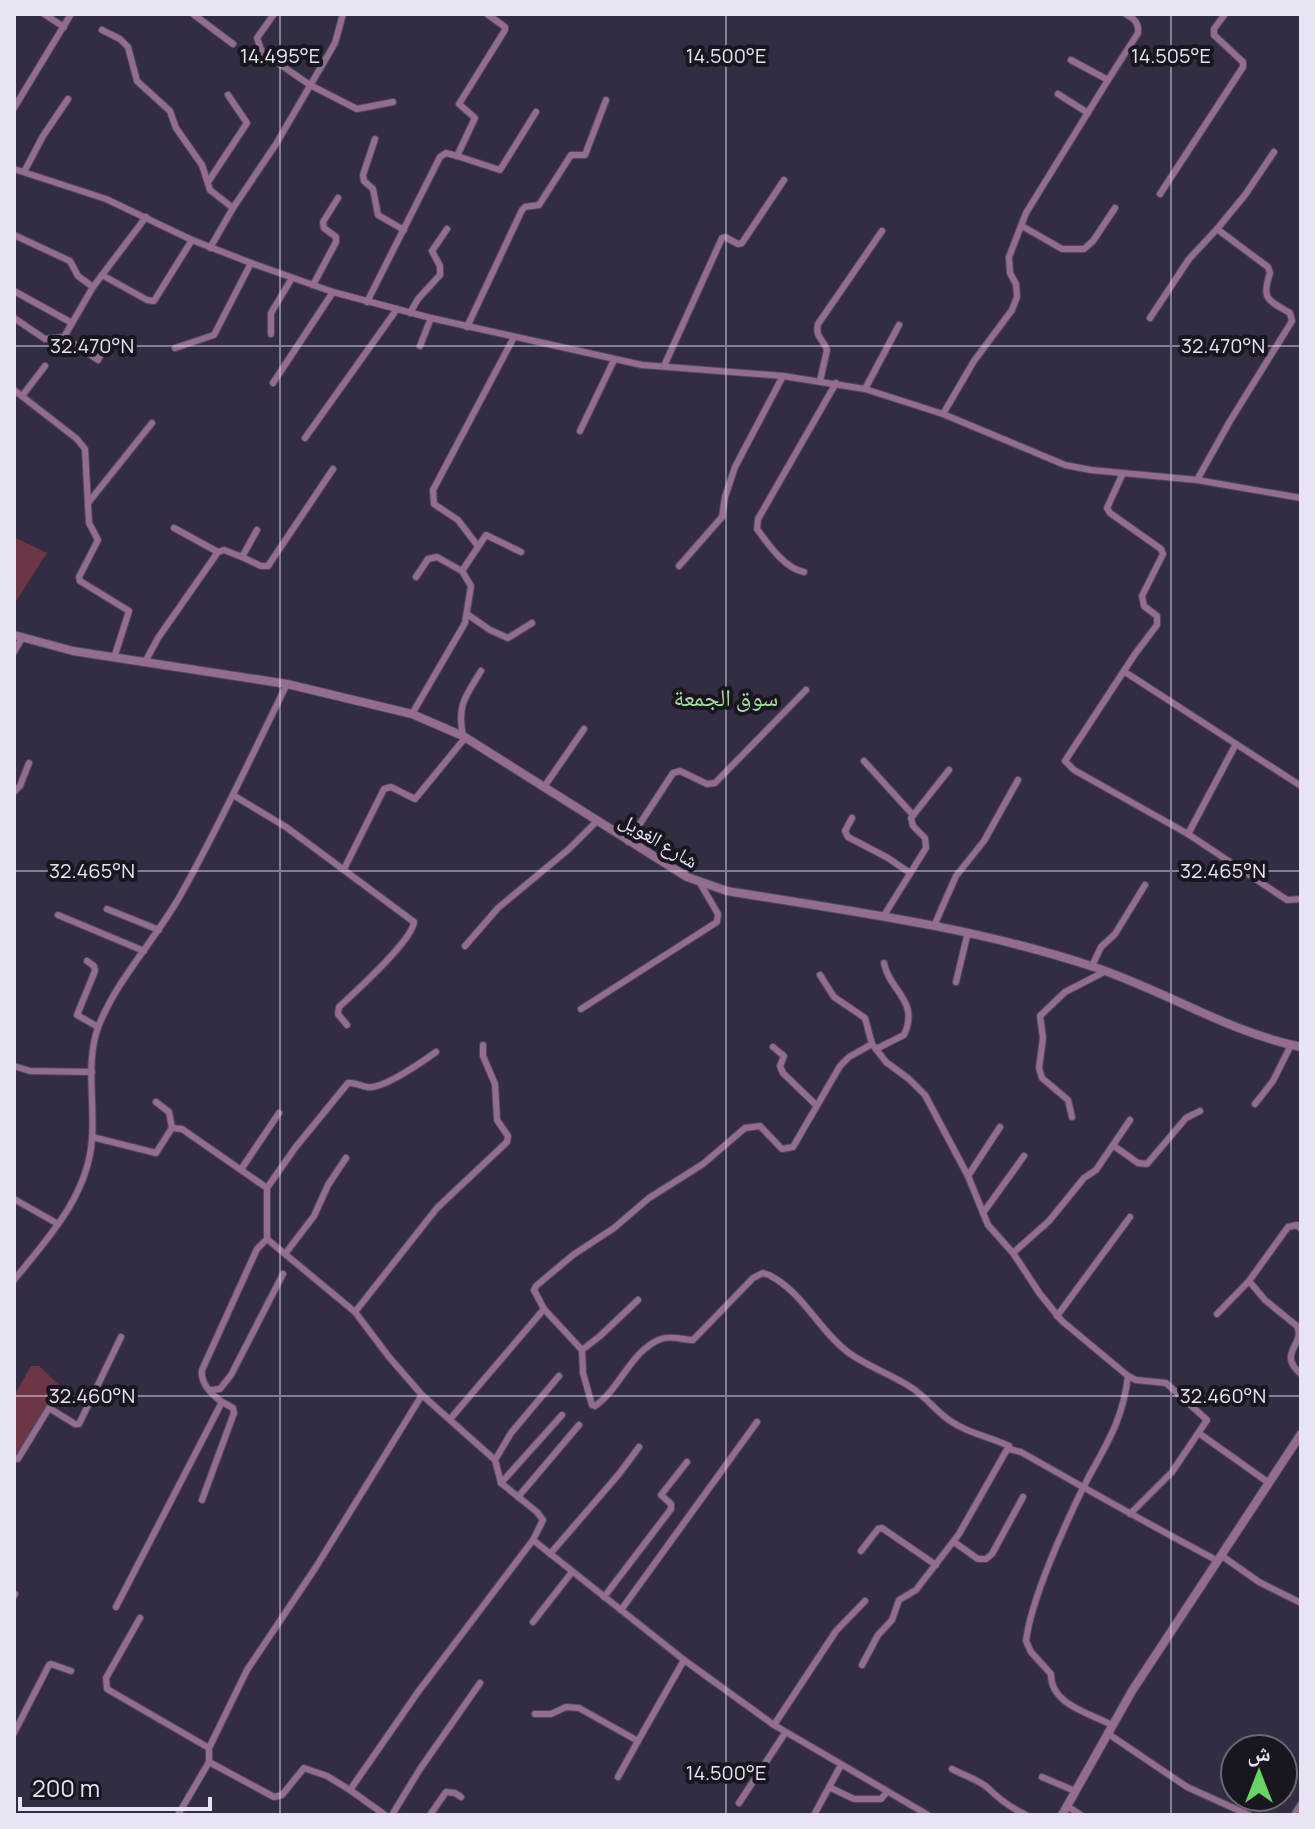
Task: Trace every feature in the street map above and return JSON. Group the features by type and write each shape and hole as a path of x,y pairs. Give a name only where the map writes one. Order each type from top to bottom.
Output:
{"street":[{"path":"44,14 64,27"},
{"path":"14,108 71,14"},
{"path":"193,14 233,44"},
{"path":"274,14 257,38 262,52 310,85 357,109 393,102"},
{"path":"210,248 335,43 343,14"},
{"path":"457,156 475,118 459,104 505,30 487,14"},
{"path":"943,414 974,361 1012,310 1017,297 1009,257 1033,202 1138,33 1139,26 1135,19 1126,14"},
{"path":"1160,194 1243,67 1243,62 1214,35 1214,29 1225,14"},
{"path":"102,30 128,47 137,81 170,111 176,128 202,165 210,190 233,208"},
{"path":"1071,60 1108,80"},
{"path":"1058,94 1088,113"},
{"path":"208,182 247,123 228,95"},
{"path":"14,178 68,99"},
{"path":"467,327 522,210 539,205 571,155 585,155 606,100"},
{"path":"367,302 440,157 446,153 500,170 536,112"},
{"path":"375,139 363,175 364,181 373,189 378,215 404,230"},
{"path":"1150,318 1189,259 1245,195 1274,152"},
{"path":"19,170 106,199 210,248 367,302 614,360 783,376 865,389 943,414 1065,465 1197,480 1301,498"},
{"path":"664,366 722,238 742,243 784,180"},
{"path":"313,285 336,242 336,237 324,228 323,222 338,198"},
{"path":"1022,226 1062,249 1084,249 1115,208"},
{"path":"64,337 93,287 146,217"},
{"path":"410,313 440,275 440,266 432,251 447,229"},
{"path":"1197,480 1292,321 1290,313 1266,296 1264,289 1270,273 1268,267 1217,229"},
{"path":"820,381 827,350 818,339 818,324 882,231"},
{"path":"14,235 70,261 78,276 93,287"},
{"path":"102,275 153,301 192,240"},
{"path":"175,348 214,335 251,263"},
{"path":"271,334 271,313 292,278"},
{"path":"14,291 72,323"},
{"path":"273,383 333,292"},
{"path":"305,438 397,309"},
{"path":"14,318 45,339 64,337 98,360 107,343"},
{"path":"420,346 431,318"},
{"path":"865,389 899,325"},
{"path":"477,545 458,520 434,504 433,490 514,337"},
{"path":"580,431 614,360"},
{"path":"22,396 45,366"},
{"path":"679,566 722,517 735,467 783,376"},
{"path":"804,572 791,566 763,537 757,529 758,519 836,383"},
{"path":"14,390 83,444 90,527 97,544 79,577 80,581 129,611 114,658"},
{"path":"88,503 152,423"},
{"path":"145,662 158,638 218,552 224,550 268,566 333,469"},
{"path":"1123,473 1107,508 1161,549 1163,554 1141,601 1157,616 1157,625 1065,761 1074,770 1188,834 1287,900 1301,899"},
{"path":"174,528 218,552"},
{"path":"242,557 257,530"},
{"path":"462,571 482,537 490,536 521,552"},
{"path":"412,714 454,643 467,614 471,586 462,571 441,558 432,557 416,577"},
{"path":"467,614 508,638 532,623"},
{"path":"14,652 18,637"},
{"name":"شارع الغويل","path":"18,637 73,651 287,684 412,714 464,737 628,842 700,883 727,891 1015,942 1106,971 1266,1038 1301,1047"},
{"path":"344,869 384,789 391,787 415,799 464,737 459,713 461,705 481,671"},
{"path":"1125,672 1301,786"},
{"path":"14,1280 72,1205 86,1175 92,1137 92,1072 98,1027 123,982 180,897 287,684"},
{"path":"628,842 673,773 680,771 707,784 715,783 806,690"},
{"path":"544,787 584,729"},
{"path":"1188,834 1236,744"},
{"path":"864,761 913,815"},
{"path":"14,792 20,786 29,763"},
{"path":"883,917 927,844 911,823 913,815 949,770"},
{"path":"934,926 956,876 984,841 1018,780"},
{"path":"233,795 286,827 411,918 414,925 373,976 339,1007 338,1014 347,1025"},
{"path":"852,818 845,831 848,837 879,852 910,873"},
{"path":"465,946 498,908 561,857 596,822"},
{"path":"581,1009 717,922 718,914 700,883"},
{"path":"1092,966 1101,947 1115,934 1145,885"},
{"path":"107,909 159,930"},
{"path":"58,915 144,951"},
{"path":"956,982 968,932"},
{"path":"87,961 95,968 77,1015 98,1027"},
{"path":"884,963 885,970 903,995 908,1022 904,1035 849,1057 840,1066 793,1147 782,1149 764,1129 752,1125 689,1174 649,1198 536,1286 534,1294 544,1309 582,1350 585,1385 592,1405 595,1406 634,1360 654,1343 666,1337 683,1340 698,1337 723,1306 753,1278 763,1273 775,1278 810,1310 850,1354 912,1387 952,1423 1021,1452 1130,1514 1301,1603"},
{"path":"1072,1117 1068,1100 1042,1078 1039,1068 1043,1038 1040,1016 1065,992 1106,971"},
{"path":"820,975 834,997 865,1018 874,1046 886,1062 925,1095 968,1176 988,1225 1013,1253 1057,1316 1128,1376 1136,1380 1166,1383 1207,1420 1172,1472 1130,1514"},
{"path":"355,1312 437,1208 507,1142 508,1136 497,1120 495,1084 483,1056 483,1045"},
{"path":"1255,1104 1277,1074 1291,1045"},
{"path":"773,1047 784,1056 780,1070 816,1105"},
{"path":"202,1500 234,1413 233,1408 210,1390 201,1377 202,1370 257,1249 267,1239 267,1188 348,1083 376,1086 436,1052"},
{"path":"14,1066 30,1071 92,1072"},
{"path":"92,1137 156,1153 172,1128 169,1112 156,1102"},
{"path":"1114,1146 1138,1163 1147,1164 1186,1118 1200,1111"},
{"path":"242,1168 279,1113"},
{"path":"1013,1253 1049,1221 1114,1146 1130,1120"},
{"path":"968,1176 1000,1127"},
{"path":"172,1128 189,1132 267,1188"},
{"path":"983,1213 1024,1156"},
{"path":"285,1254 314,1216 328,1185 346,1158"},
{"path":"14,1199 58,1224"},
{"path":"1057,1316 1130,1217"},
{"path":"1217,1314 1249,1281 1288,1227 1292,1224 1301,1229"},
{"path":"267,1239 355,1312 422,1395 495,1460"},
{"path":"210,1390 220,1389 231,1375 283,1274"},
{"path":"1249,1281 1265,1300 1297,1326 1299,1337 1290,1355 1291,1363 1301,1374"},
{"path":"582,1350 638,1300"},
{"path":"451,1418 544,1309"},
{"path":"14,1458 18,1459 24,1453 49,1408 79,1424 121,1337"},
{"path":"350,1790 418,1692 533,1540 543,1520 501,1483 496,1475 495,1460 511,1433 559,1376"},
{"path":"1128,1376 1115,1428 1083,1488 1032,1613 1026,1641 1031,1652 1051,1674 1051,1685 1057,1695 1110,1729 1187,1787 1249,1815"},
{"path":"178,1815 209,1762 209,1748 247,1670 316,1567 422,1395"},
{"path":"116,1607 222,1402"},
{"path":"501,1483 562,1415"},
{"path":"621,1610 757,1422"},
{"path":"518,1497 579,1425"},
{"path":"1200,1434 1269,1483"},
{"path":"1081,1815 1064,1811 1110,1729 1301,1434"},
{"path":"862,1665 878,1635 892,1620 899,1600 916,1590 954,1542 1009,1446"},
{"path":"550,1554 639,1447"},
{"path":"604,1597 671,1509 671,1504 661,1495 687,1462"},
{"path":"954,1542 974,1556 986,1559 992,1554 1023,1497"},
{"path":"861,1551 876,1531 882,1528 936,1565"},
{"path":"533,1540 684,1660 785,1733 928,1815"},
{"path":"533,1622 572,1572"},
{"path":"774,1725 836,1631 865,1601"},
{"path":"140,1618 106,1678 107,1689 209,1748"},
{"path":"618,1777 684,1660"},
{"path":"14,1733 49,1665 71,1671"},
{"path":"392,1815 480,1683"},
{"path":"535,1714 551,1714 566,1707 579,1708 638,1741"},
{"path":"739,1803 785,1733"},
{"path":"209,1762 274,1797 282,1795 304,1768 327,1776 385,1815"},
{"path":"814,1815 841,1765"},
{"path":"952,1769 987,1787 1012,1809 1026,1815"},
{"path":"1042,1777 1075,1791"},
{"path":"829,1787 854,1799 881,1799 887,1792"},
{"path":"430,1815 446,1792 461,1797"},
{"path":"1294,1815 1301,1804"}],"shaded area":[{"path":"14,537 47,553 14,604"},
{"path":"31,1366 39,1366 62,1388 32,1428 18,1457 14,1455 15,1394"}],"district":[{"name":"سوق الجمعة","path":"726,696"}]}
